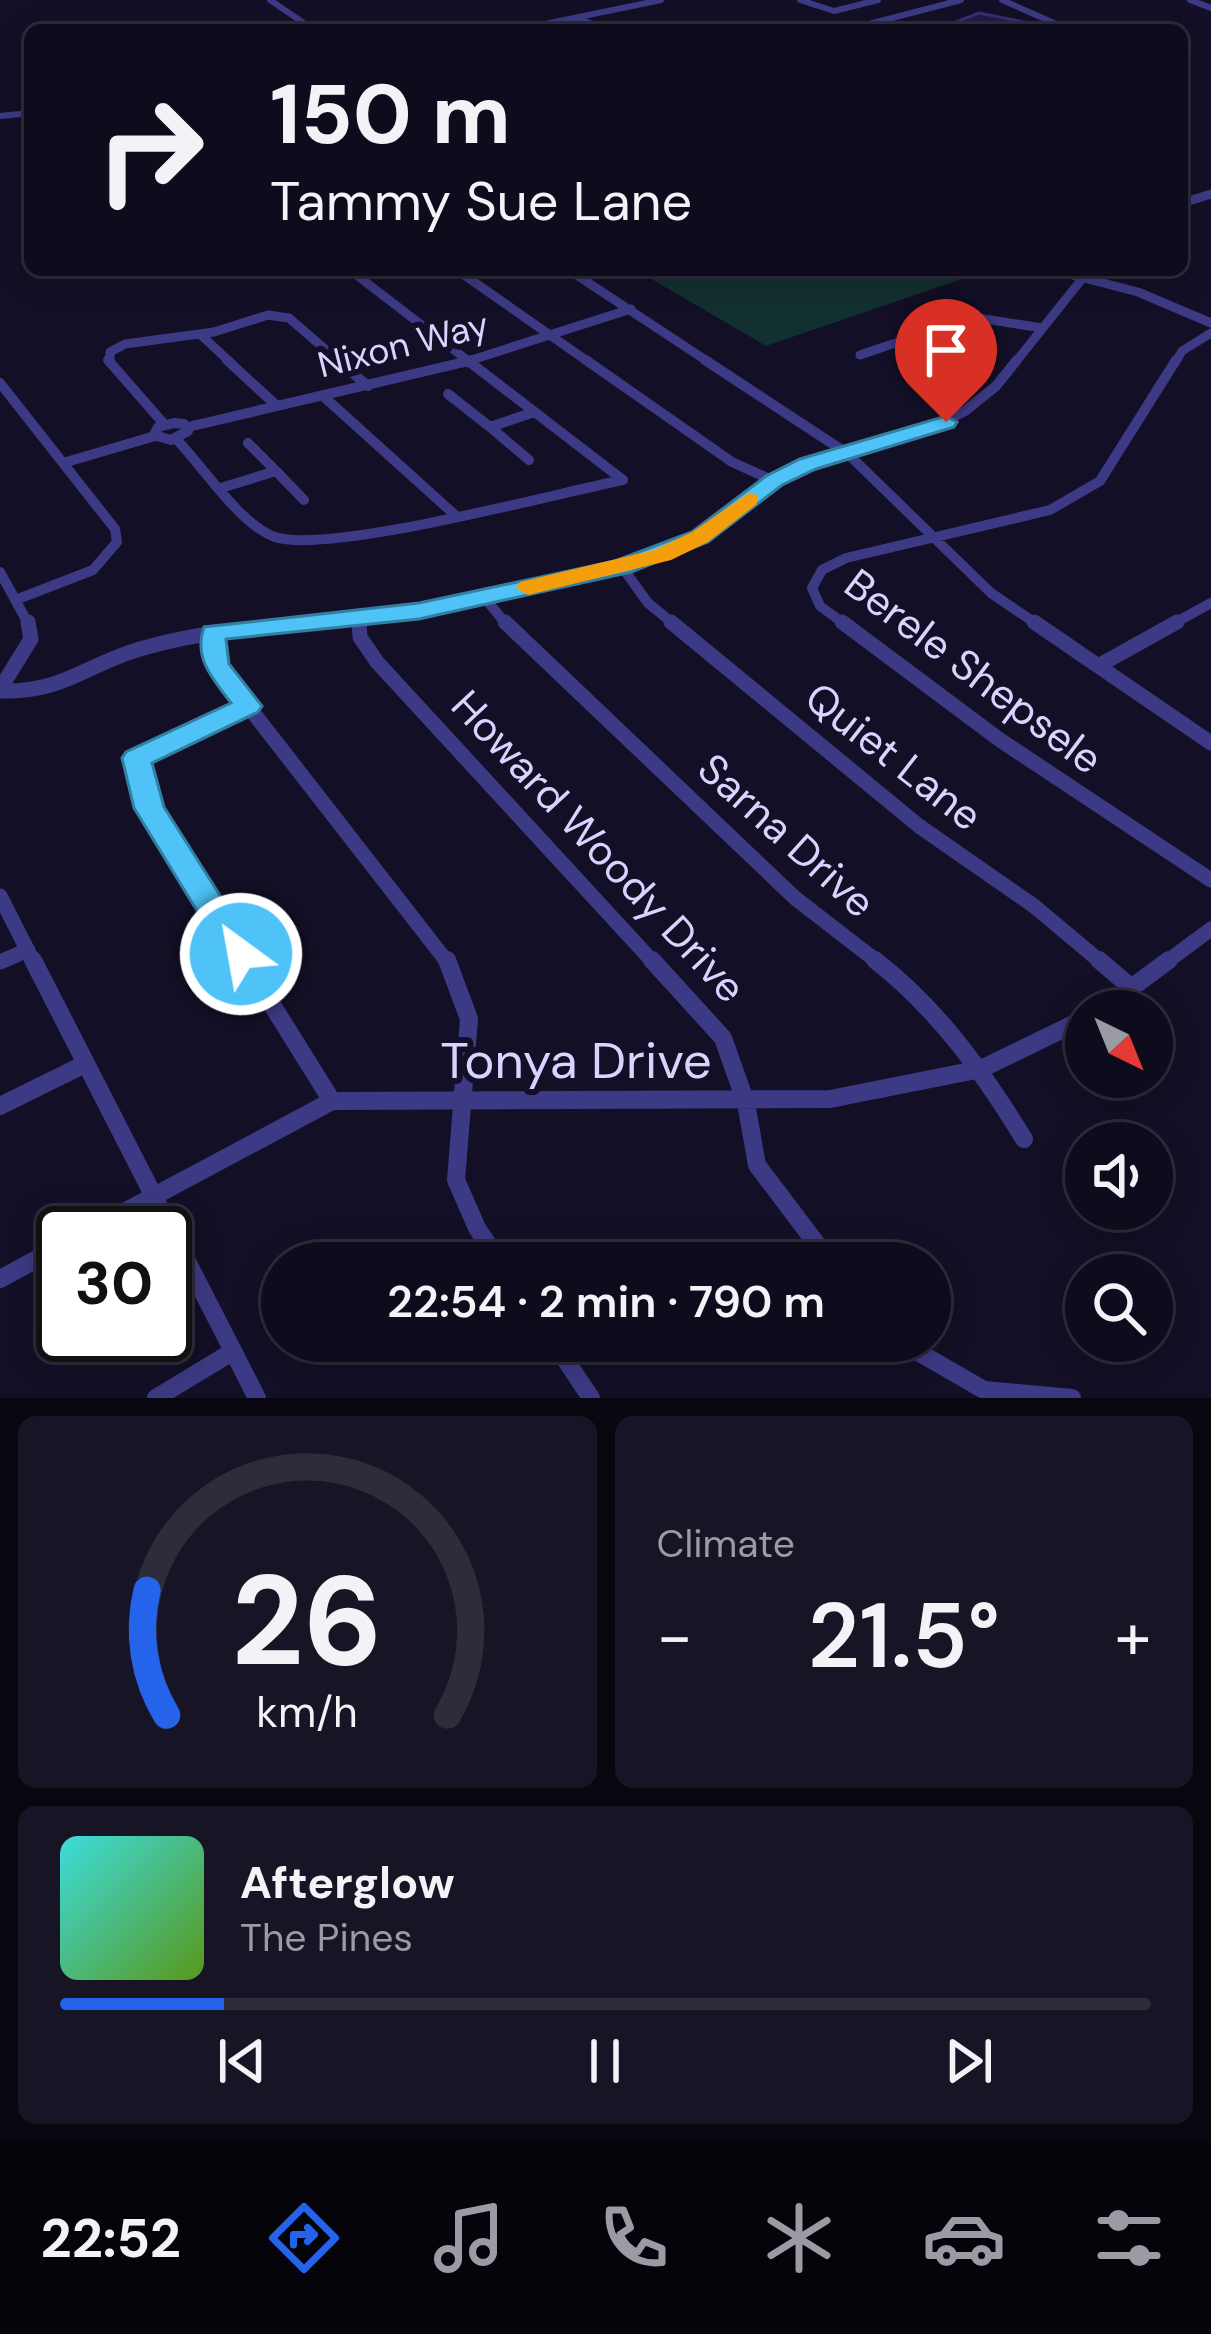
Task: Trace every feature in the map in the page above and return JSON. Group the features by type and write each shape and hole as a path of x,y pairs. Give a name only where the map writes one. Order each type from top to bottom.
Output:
{"street":[{"path":"270,0 305,24"},
{"path":"546,24 661,0"},
{"path":"800,0 834,11 878,0"},
{"path":"869,24 961,0"},
{"path":"1002,0 1056,24"},
{"path":"1190,0 1211,8"},
{"path":"577,18 592,24"},
{"path":"176,439 250,518 284,540 331,537 623,480 358,276"},
{"path":"466,276 732,462 774,481"},
{"path":"578,276 848,454 991,593 1211,743"},
{"path":"0,572 18,599 31,639 0,690 28,692 74,680 132,651 213,632 359,617 484,597 622,567 700,537 774,481 808,464 924,431 965,411 996,386 1084,276"},
{"path":"931,538 1051,510 1100,481 1182,351 1211,328 1138,292 1092,276"},
{"name":"Nixon Way","path":"188,427 469,362 632,310"},
{"path":"164,424 107,359 110,352 125,344 201,335 268,315 298,323 368,386"},
{"path":"860,355 972,317 1042,328"},
{"path":"201,335 277,406"},
{"path":"0,383 115,529 117,542 93,570 18,599"},
{"path":"448,394 529,460"},
{"path":"323,395 455,515"},
{"path":"490,427 534,412"},
{"path":"63,463 155,436 176,439 188,427 164,424 155,436"},
{"path":"248,443 304,500"},
{"path":"578,488 595,461"},
{"path":"224,487 276,471"},
{"name":"Berele Shepsele","path":"931,538 846,558 822,570 812,588 815,598 1000,740 1211,880"},
{"name":"Quiet Lane","path":"622,567 648,603 720,663 919,826 1034,906 1133,989"},
{"name":"Sarna Drive","path":"484,597 514,633 796,898 917,993 981,1070 1024,1139"},
{"path":"1098,666 1211,603"},
{"name":"Howard Woody Drive","path":"359,617 360,637 377,662 723,1038 746,1103 757,1165 815,1242"},
{"path":"213,632 216,665 448,962 469,1019 456,1180 486,1242"},
{"path":"248,706 136,758 149,808 332,1101"},
{"path":"0,896 256,1398"},
{"path":"1133,989 1211,929"},
{"path":"0,962 28,950"},
{"name":"Tonya Drive","path":"135,1206 332,1101 746,1103 830,1099 981,1070 1065,1028"},
{"path":"0,1106 83,1065"},
{"path":"0,1280 36,1260"},
{"path":"156,1398 232,1352"},
{"path":"567,1362 591,1398"},
{"path":"935,1362 984,1390 1072,1398"}],"green space":[{"path":"646,276 970,276 766,346"}],"building":[{"path":"979,13 1024,22 1020,24 951,24"}],"slow traffic":[{"path":"528,588 662,555 700,537 749,500"}],"route":[{"path":"241,954 149,808 136,758 248,706 216,665 213,632 419,611 622,567 700,537 774,481 808,464 946,422"}]}
